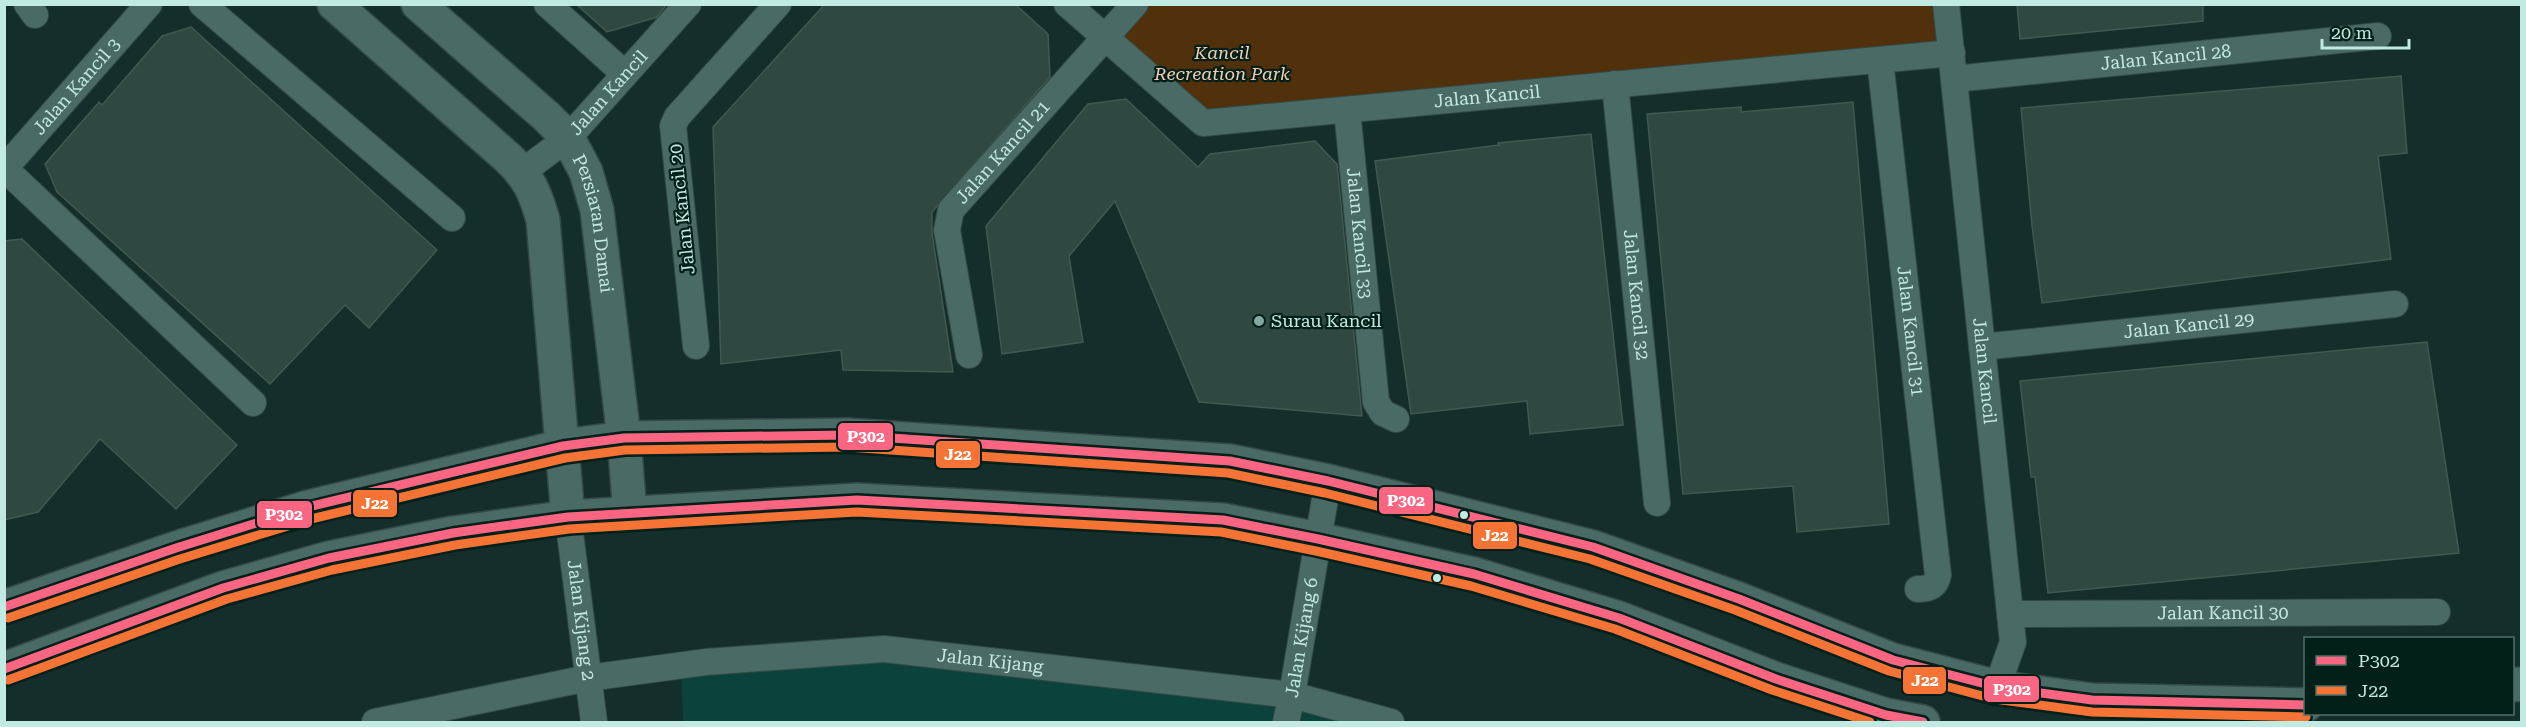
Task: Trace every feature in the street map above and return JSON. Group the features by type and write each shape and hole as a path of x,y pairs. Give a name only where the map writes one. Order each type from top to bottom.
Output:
{"main road":[{"path":"334,4 522,172 533,189 543,220 568,517"},
{"name":"Persiaran Damai","path":"418,4 546,116 568,138 586,172 597,210 624,438 630,514"},
{"path":"4,607 176,548 308,507 563,446 624,438 847,435 1230,461 1328,481 1593,547 1739,598 1893,660 1997,687 2092,700 2304,705"},
{"path":"4,669 223,588 329,558 453,532 568,517 857,500 1223,520 1318,539 1474,574 1597,611 1885,719 1923,723"}],"street":[{"name":"Jalan Kancil 3","path":"5,169 148,4"},
{"path":"202,4 452,218"},
{"path":"547,4 625,74"},
{"name":"Jalan Kancil","path":"522,172 568,138 688,4"},
{"name":"Jalan Kancil 20","path":"696,346 673,126 677,117 778,4"},
{"name":"Jalan Kancil","path":"1067,4 1203,123 1952,53"},
{"name":"Jalan Kancil 21","path":"969,355 947,230 948,216 955,204 1135,4"},
{"name":"Jalan Kancil","path":"1947,4 2013,642 1997,687"},
{"name":"Jalan Kancil 28","path":"1954,79 2378,36"},
{"name":"Jalan Kancil 31","path":"1880,60 1938,575 1931,587 1918,589"},
{"name":"Jalan Kancil 32","path":"1615,84 1657,503"},
{"name":"Jalan Kancil 33","path":"1347,110 1376,402 1383,413 1396,419"},
{"path":"5,169 253,403"},
{"name":"Jalan Kancil 29","path":"1982,347 2395,304"},
{"name":"Jalan Kijang 6","path":"1286,723 1328,481"},
{"name":"Jalan Kijang 2","path":"568,517 594,723"},
{"name":"Jalan Kancil 30","path":"2010,614 2437,612"},
{"name":"Jalan Kijang","path":"375,723 588,678 706,662 884,649 1292,695 1391,723"}],"shaded area":[{"path":"884,649 1391,722 683,722 681,665"}],"green space":[{"name":"Kancil Recreation Park","path":"1135,4 1950,4 1957,52 1203,123 1103,38"}],"building":[{"path":"576,4 667,4 657,17 607,32"},
{"path":"825,4 1015,4 1048,34 1050,77 932,212 932,233 953,372 843,370 841,350 721,364 713,127"},
{"path":"2017,4 2203,4 2203,21 2020,39"},
{"path":"191,27 437,250 369,328 345,305 270,384 57,192 45,164 99,102 102,105 162,36"},
{"path":"2401,76 2407,153 2378,156 2391,259 2042,303 2021,108"},
{"name":"Surau Kancil","path":"1126,99 1198,167 1210,154 1315,141 1337,164 1362,416 1199,402 1115,201 1069,256 1083,342 1002,354 986,226 1088,104"},
{"path":"1853,102 1889,524 1797,532 1793,486 1683,494 1647,114 1741,107 1741,112"},
{"path":"1591,134 1623,425 1530,434 1527,401 1411,414 1375,161 1499,145 1498,143"},
{"path":"22,239 237,445 176,509 100,439 38,512 4,520 4,241"},
{"path":"2427,342 2459,553 2048,593 2035,477 2031,477 2020,381"}],"transit line":[{"name":"P302","path":"4,607 176,548 308,507 563,446 624,438 847,435 1230,461 1328,481 1593,547 1739,599 1893,660 1997,687 2092,700 2304,705"},
{"name":"J22","path":"8,618 180,559 311,519 565,458 625,450 847,447 1228,473 1325,493 1590,559 1735,610 1889,671 1994,699 2092,712 2306,717"},
{"name":"P302","path":"4,669 223,588 329,558 453,533 568,517 857,500 1223,520 1318,539 1474,574 1619,618 1776,679 1886,715 1923,722"},
{"name":"J22","path":"8,680 227,599 332,570 455,545 569,529 857,512 1221,532 1316,551 1471,586 1615,629 1772,690 1870,722"}],"place":[{"name":"Surau Kancil","path":"1259,321"}]}
